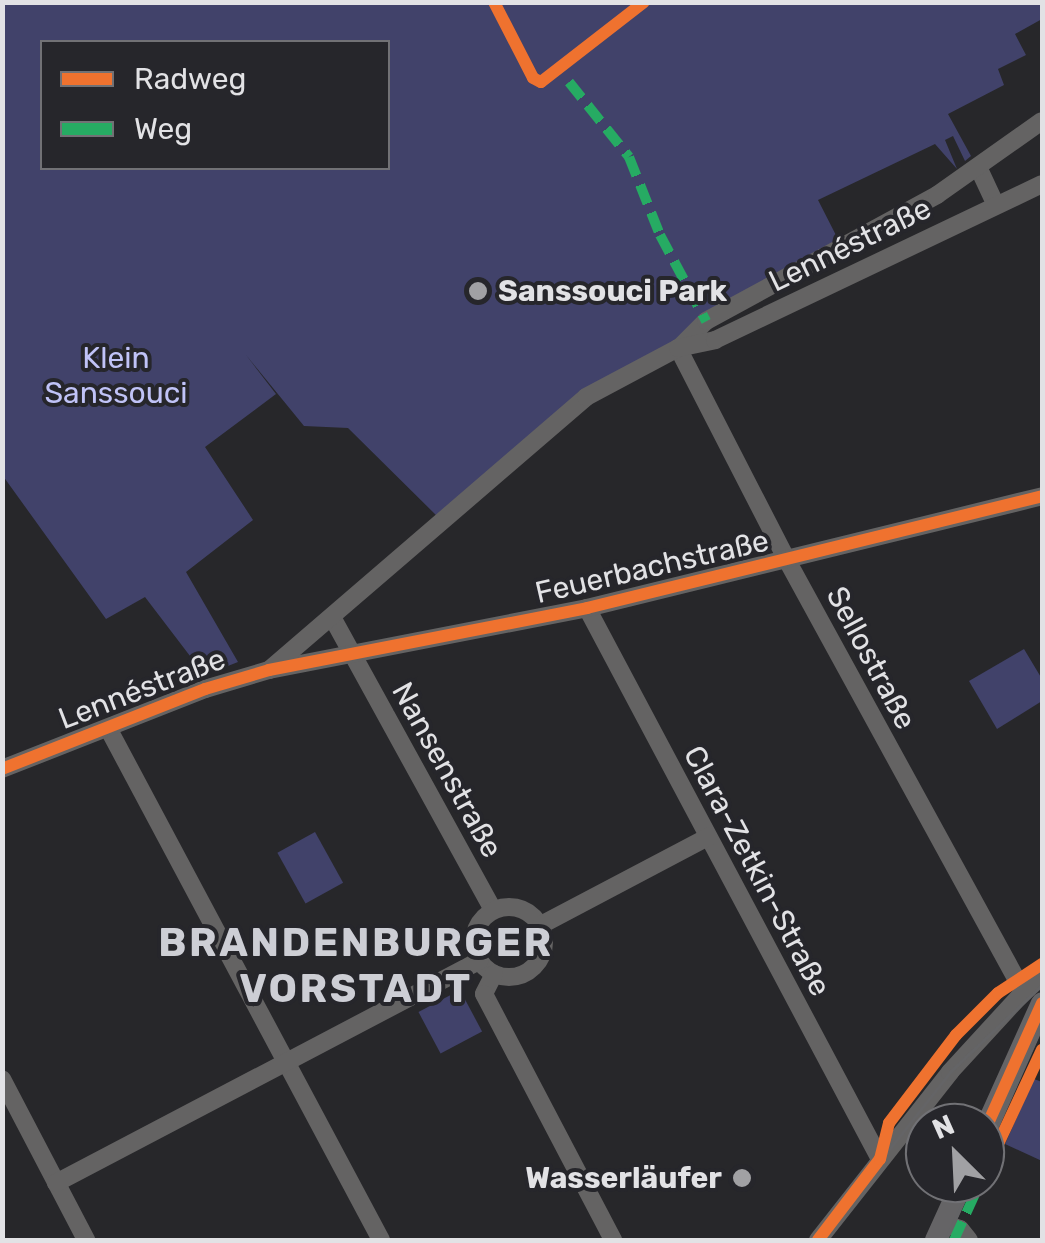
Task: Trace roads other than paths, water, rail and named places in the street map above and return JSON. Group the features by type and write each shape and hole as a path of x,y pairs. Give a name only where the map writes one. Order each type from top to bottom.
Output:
{"main road":[{"path":"997,1103 1042,1003"},
{"path":"940,1232 953,1203"}],"street":[{"name":"Lennéstraße","path":"678,348 706,321 978,169 1042,121"},
{"path":"978,169 996,205"},
{"name":"Lennéstraße","path":"2,769 268,670 586,396 678,348 716,340 1042,184"},
{"name":"Sellostraße","path":"678,348 788,562 1022,990"},
{"name":"Feuerbachstraße","path":"268,670 587,608 788,562 1042,496"},
{"name":"Clara-Zetkin-Straße","path":"587,608 880,1159"},
{"path":"332,617 352,656"},
{"name":"Nansenstraße","path":"352,656 493,910"},
{"path":"108,728 381,1240"},
{"path":"541,925 708,837"},
{"path":"514,906 541,925 544,947 535,966 516,976 487,967 474,950 477,927 493,910 514,906"},
{"path":"56,1183 284,1063 487,967"},
{"path":"487,967 484,994 613,1240"},
{"path":"818,1240 880,1159 1022,990 1042,972"},
{"path":"2,1079 86,1240"},
{"path":"940,1232 960,1229 970,1240"}],"tram line":[{"path":"818,1240 950,1072 1042,985"},
{"path":"1005,1109 1042,1026"},
{"path":"945,1240 963,1203"}],"place":[{"name":"Sanssouci Park","path":"478,291"},
{"name":"Wasserläufer","path":"742,1178"}],"district":[{"name":"BRANDENBURGER VORSTADT","path":"356,966"}],"park label":[{"name":"Klein Sanssouci","path":"116,375"}]}
